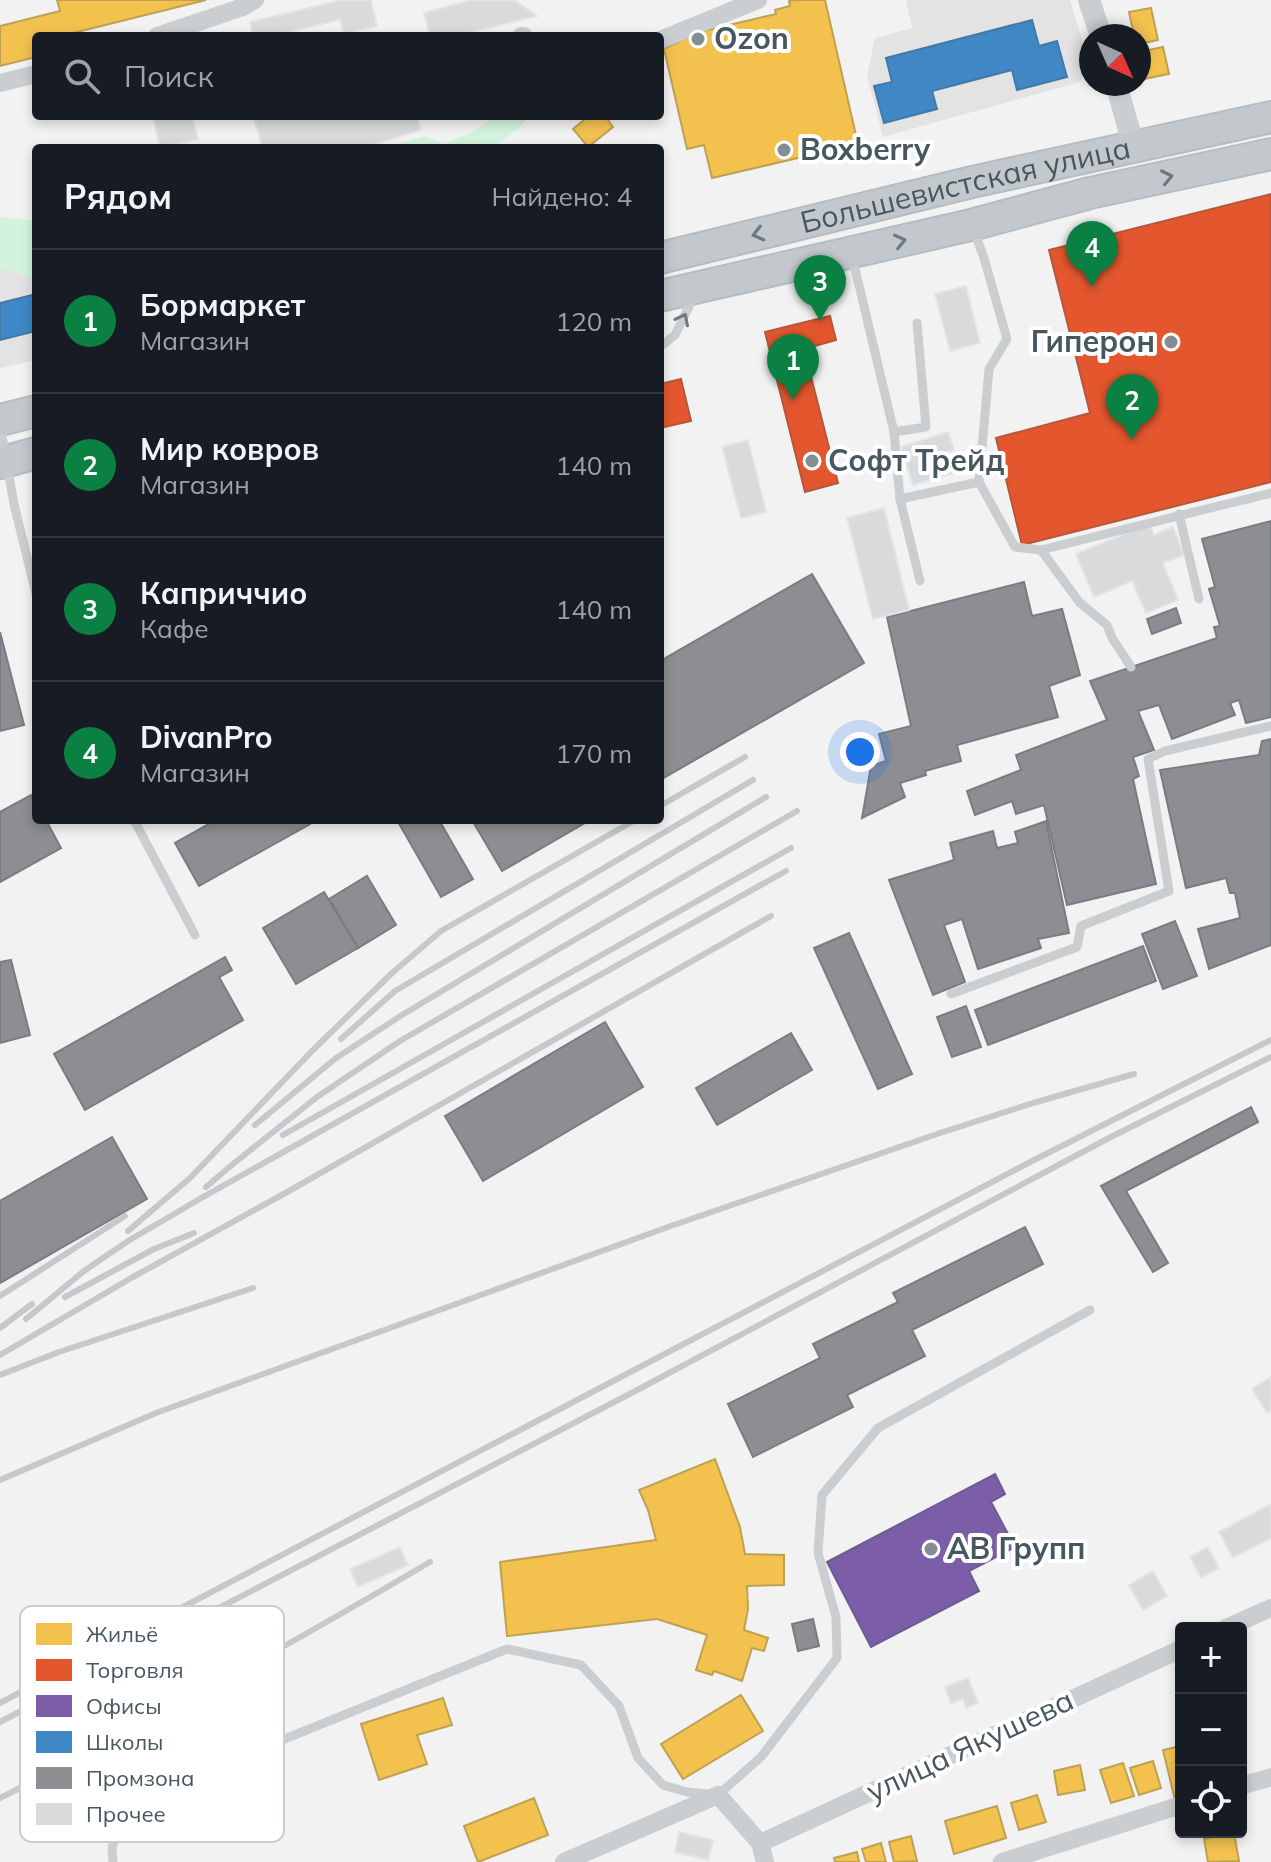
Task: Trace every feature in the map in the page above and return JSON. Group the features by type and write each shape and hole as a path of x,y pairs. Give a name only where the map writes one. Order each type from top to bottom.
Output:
{"highway":[{"name":"Большевистская улица","path":"664,257 972,182 1271,117"},
{"name":"Большевистская улица","path":"664,295 971,225 1090,193 1271,154"},
{"path":"0,422 32,412"}],"street":[{"path":"169,32 255,0"},
{"path":"1089,0 1097,24"},
{"path":"664,39 754,8"},
{"path":"0,83 32,75"},
{"path":"1119,96 1134,147"},
{"path":"1240,1622 1271,1608"},
{"name":"улица Якушева","path":"760,1843 1175,1652"},
{"path":"1247,1784 1271,1777"},
{"path":"564,1862 718,1795 760,1843 765,1862"},
{"path":"1002,1862 1175,1807"}],"lane":[{"path":"971,225 984,258 1007,339 989,369 979,482 1015,547 1041,550 1271,493"},
{"path":"851,252 894,432 900,499 920,581"},
{"path":"664,344 675,335 699,286"},
{"path":"894,432 926,427 917,323"},
{"path":"0,422 15,459 14,504 32,578"},
{"path":"900,499 979,482"},
{"path":"1179,514 1199,599"},
{"path":"1041,550 1080,603 1107,625 1131,667"},
{"path":"951,994 1077,947 1081,926 1169,891 1148,759 1165,751 1271,726"},
{"path":"136,824 195,935"},
{"path":"284,1739 507,1649 581,1665 619,1706 638,1758 663,1785 687,1792 718,1795 761,1757 837,1658 836,1617 818,1553 822,1495 878,1428 1090,1310"},
{"path":"113,1862 114,1842"}],"shaded area":[{"path":"906,0 1070,0 1079,29 1079,82 883,137 867,76 875,38 912,28"},
{"path":"32,227 32,361 0,368 0,237"}],"green space":[{"path":"491,120 526,120 499,144 446,144"},
{"path":"425,136 442,144 399,144"},
{"path":"0,217 32,221 32,279 0,269"}],"building: Жильё":[{"path":"57,0 206,0 77,32 32,32 32,58 0,66 0,26 60,11"},
{"path":"825,0 858,144 712,178 704,145 687,149 664,49 695,33 776,14 775,10 790,6 789,1"},
{"path":"1151,8 1158,40 1151,41 1151,24 1132,24 1129,12"},
{"path":"1163,47 1169,74 1151,78 1151,50"},
{"path":"584,120 608,120 613,127 592,144 586,144 573,129"},
{"path":"715,1459 740,1527 745,1554 784,1555 784,1585 747,1586 748,1609 744,1630 768,1638 764,1651 752,1648 742,1681 714,1671 712,1675 696,1670 707,1635 657,1619 507,1636 500,1562 656,1540 639,1490"},
{"path":"741,1695 763,1731 683,1779 661,1744"},
{"path":"443,1698 452,1725 417,1735 427,1764 379,1780 361,1724"},
{"path":"1175,1747 1175,1800 1163,1750"},
{"path":"1153,1761 1161,1788 1139,1795 1130,1768"},
{"path":"1123,1763 1134,1796 1111,1803 1100,1770"},
{"path":"1080,1765 1085,1790 1058,1795 1054,1771"},
{"path":"1037,1795 1046,1822 1019,1830 1011,1803"},
{"path":"534,1798 548,1835 478,1862 464,1826"},
{"path":"997,1806 1006,1838 954,1854 945,1821"},
{"path":"911,1836 917,1861 894,1862 889,1842"},
{"path":"1235,1838 1239,1861 1208,1862 1204,1839"},
{"path":"881,1843 886,1862 866,1862 862,1849"},
{"path":"857,1852 859,1862 835,1862 834,1858"}],"building: Торговля":[{"name":"Гиперон","path":"1271,194 1271,482 1022,545 996,438 1090,413 1049,250"},
{"path":"830,316 836,340 804,349 838,483 805,492 765,332"},
{"path":"681,379 691,421 664,427 664,383"}],"building: Офисы":[{"path":"995,1474 1005,1494 991,1502 1015,1547 969,1571 979,1591 871,1647 827,1562"}],"building: Школы":[{"path":"1032,20 1039,46 1057,41 1067,77 1017,90 1012,70 932,91 937,109 884,123 874,86 892,82 886,58"},
{"path":"32,295 32,332 0,340 0,303"}],"building: Промзона":[{"path":"1271,521 1271,717 1246,723 1239,700 1230,703 1235,715 1172,739 1159,705 1138,711 1154,750 1133,757 1139,776 1133,779 1156,884 1067,905 1044,805 1016,814 1012,801 975,815 967,791 1021,770 1016,755 1107,720 1090,681 1217,638 1214,627 1220,626 1209,589 1215,587 1202,539"},
{"path":"812,574 864,663 664,778 664,659"},
{"path":"1024,582 1032,616 1062,609 1080,675 1049,686 1058,717 957,745 961,761 925,771 926,775 900,783 905,797 862,818 871,766 886,761 879,734 911,726 887,617"},
{"path":"1176,608 1181,623 1152,634 1147,619"},
{"path":"0,632 24,725 0,731"},
{"path":"1271,739 1271,945 1209,969 1198,929 1240,918 1235,893 1230,893 1226,878 1186,888 1160,770 1259,755 1262,741"},
{"path":"31,795 32,824 48,824 61,848 0,882 0,812"},
{"path":"1046,821 1069,933 1038,939 1041,948 978,969 962,919 944,925 965,982 933,995 889,880 954,860 950,843 993,831 997,848 1018,843 1015,832"},
{"path":"209,824 310,824 199,886 175,843"},
{"path":"399,824 441,824 473,879 441,897"},
{"path":"474,824 583,824 502,871"},
{"path":"367,876 396,925 358,948 329,899"},
{"path":"324,892 358,948 296,984 263,928"},
{"path":"1175,921 1197,976 1163,989 1142,934"},
{"path":"849,933 912,1074 878,1089 814,948"},
{"path":"1143,946 1156,981 988,1045 975,1010"},
{"path":"225,957 232,970 219,977 243,1020 85,1110 54,1054"},
{"path":"11,960 30,1035 0,1043 0,962"},
{"path":"966,1006 981,1047 952,1057 937,1017"},
{"path":"605,1022 643,1087 483,1181 445,1116"},
{"path":"791,1033 812,1070 717,1125 696,1088"},
{"path":"1251,1107 1258,1122 1126,1191 1168,1263 1153,1272 1101,1186"},
{"path":"112,1137 147,1199 0,1283 0,1201"},
{"path":"1025,1227 1043,1264 912,1330 925,1356 847,1395 853,1407 753,1457 728,1404 820,1358 813,1344 898,1302 893,1293"},
{"path":"813,1619 819,1646 798,1651 792,1624"}],"building: Прочее":[{"path":"342,0 371,0 377,26 344,32 340,20 288,32 252,32 250,22"},
{"path":"471,0 515,0 537,16 471,32 429,32 424,13"},
{"path":"154,120 193,120 198,139 159,144"},
{"path":"254,120 418,120 421,130 375,144 262,144"},
{"path":"966,286 980,343 950,351 935,294"},
{"path":"948,432 954,450 948,452 954,473 913,485 901,447"},
{"path":"748,440 766,512 741,518 722,447"},
{"path":"884,508 909,610 873,619 847,518"},
{"path":"1149,524 1154,535 1173,527 1184,555 1163,563 1178,600 1146,613 1132,581 1094,597 1076,554"},
{"path":"1271,1377 1271,1411 1267,1413 1252,1389"},
{"path":"1271,1504 1271,1538 1233,1558 1219,1532"},
{"path":"400,1547 408,1565 358,1587 350,1569"},
{"path":"1208,1547 1219,1568 1201,1578 1190,1557"},
{"path":"1153,1571 1167,1596 1143,1610 1129,1585"},
{"path":"968,1678 978,1703 966,1708 963,1699 951,1704 945,1687"},
{"path":"679,1832 713,1840 708,1860 675,1852"}],"railway":[{"path":"664,804 745,757"},
{"path":"341,1039 395,991 753,780"},
{"path":"255,1125 336,1058 402,1015 766,797"},
{"path":"206,1187 317,1097 400,1041 797,811"},
{"path":"128,1231 190,1178 314,1049 392,973 441,931 628,824"},
{"path":"283,1135 791,848"},
{"path":"26,1319 84,1271 128,1241 786,871"},
{"path":"0,1355 771,916"},
{"path":"185,1606 1036,1159 1271,1040"},
{"path":"223,1606 641,1388 1107,1139 1271,1057"},
{"path":"0,1480 156,1413 668,1227 937,1134 1134,1074"},
{"path":"0,1296 125,1216"},
{"path":"65,1297 154,1249 194,1233"},
{"path":"0,1375 59,1352 253,1288"},
{"path":"0,1328 32,1304"},
{"path":"284,1646 430,1562"},
{"path":"0,1703 20,1692"},
{"path":"0,1722 20,1712"},
{"path":"0,1798 20,1788"}],"place":[{"name":"Ozon","path":"698,39"},
{"name":"Boxberry","path":"784,150"},
{"name":"DivanPro","path":"1092,287"},
{"name":"Каприччио","path":"820,321"},
{"name":"Гиперон","path":"1171,342"},
{"name":"Бормаркет","path":"793,400"},
{"name":"Мир ковров","path":"1132,440"},
{"name":"Софт Трейд","path":"812,461"},
{"name":"АВ Групп","path":"931,1549"}]}
